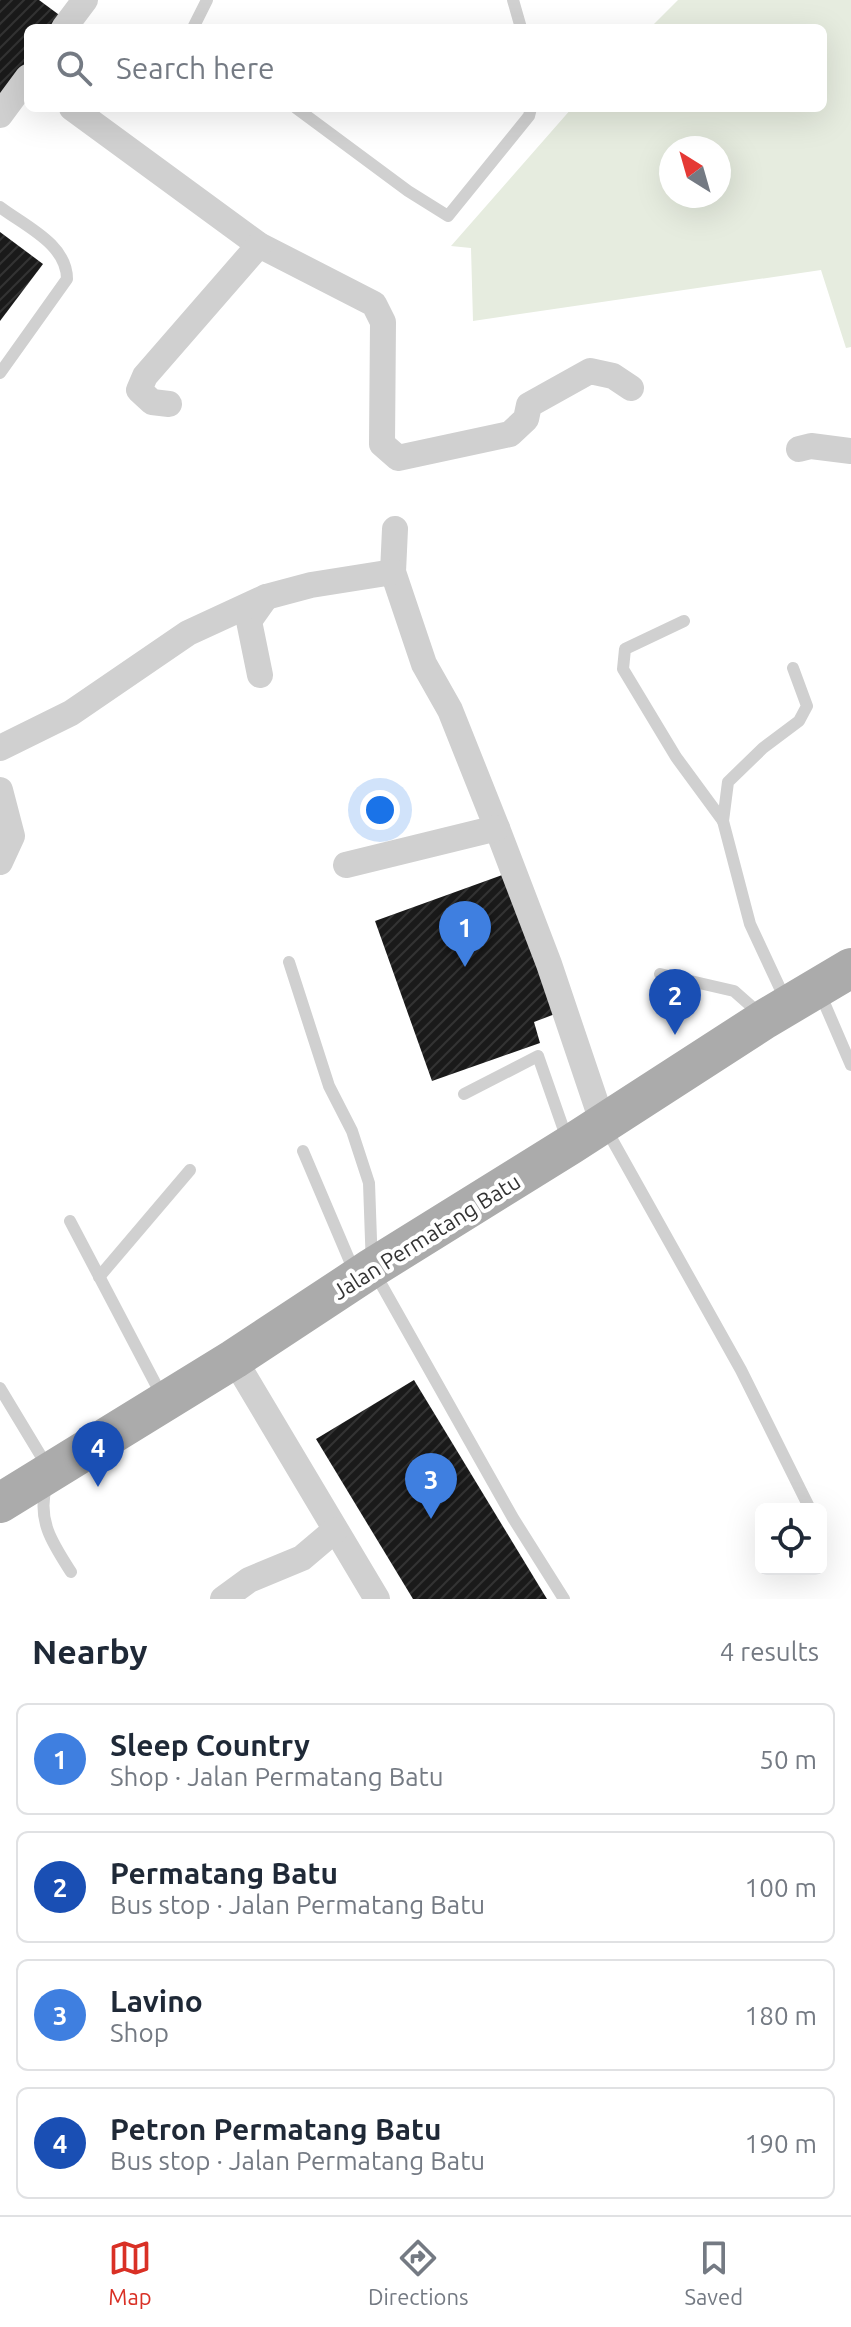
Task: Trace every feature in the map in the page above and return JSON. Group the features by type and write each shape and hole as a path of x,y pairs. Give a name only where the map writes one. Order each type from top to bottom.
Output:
{"main road":[{"name":"Jalan Permatang Batu","path":"0,1503 234,1359 365,1273 851,968"}],"street":[{"path":"0,115 24,82"},
{"path":"77,112 259,245 374,304 383,322 382,444 398,458 510,434 526,419 529,405 590,371 613,376 631,388"},
{"path":"169,404 152,402 139,390 145,376 259,245"},
{"path":"799,449 811,446 851,451"},
{"path":"395,529 393,572 424,664 450,710 497,828 549,964 603,1124"},
{"path":"0,748 71,713 188,633 266,597 311,585 393,572"},
{"path":"260,675 249,621 266,597"},
{"path":"0,790 12,836 0,862"},
{"path":"346,865 497,828"},
{"path":"234,1359 377,1599"},
{"path":"223,1599 249,1580 302,1558 335,1530"}],"lane":[{"path":"195,24 207,0"},
{"path":"513,0 520,24"},
{"path":"301,112 408,191 448,216 530,112"},
{"path":"0,207 58,250 67,270 67,279 0,373"},
{"path":"684,621 625,649 623,669 676,757 723,821 750,924 790,1004 851,1065"},
{"path":"723,821 728,782 763,748 799,721 807,706 793,668"},
{"path":"289,962 329,1086 352,1131 369,1183 365,1273"},
{"path":"660,974 790,1004"},
{"path":"464,1094 538,1056 570,1145"},
{"path":"603,1124 741,1370 807,1503"},
{"path":"303,1151 365,1273 564,1599"},
{"path":"99,1277 190,1170"},
{"path":"70,1221 165,1400"},
{"path":"1,1393 51,1471 43,1501 45,1523 50,1539 71,1572"}],"shaded area":[{"path":"678,0 851,0 851,347 846,348 821,270 473,321 471,248 451,246 568,112 827,112 827,24 654,24"}],"building":[{"path":"0,0 39,0 62,17 56,24 24,24 24,67 0,99"},
{"path":"0,232 43,264 0,321"},
{"path":"505,874 555,1014 534,1022 540,1043 432,1081 375,921"},
{"path":"414,1380 547,1599 413,1599 316,1439"}],"place":[{"name":"Sleep Country","path":"465,967"},
{"name":"Permatang Batu","path":"675,1035"},
{"name":"Petron Permatang Batu","path":"98,1487"},
{"name":"Lavino","path":"431,1519"}]}
